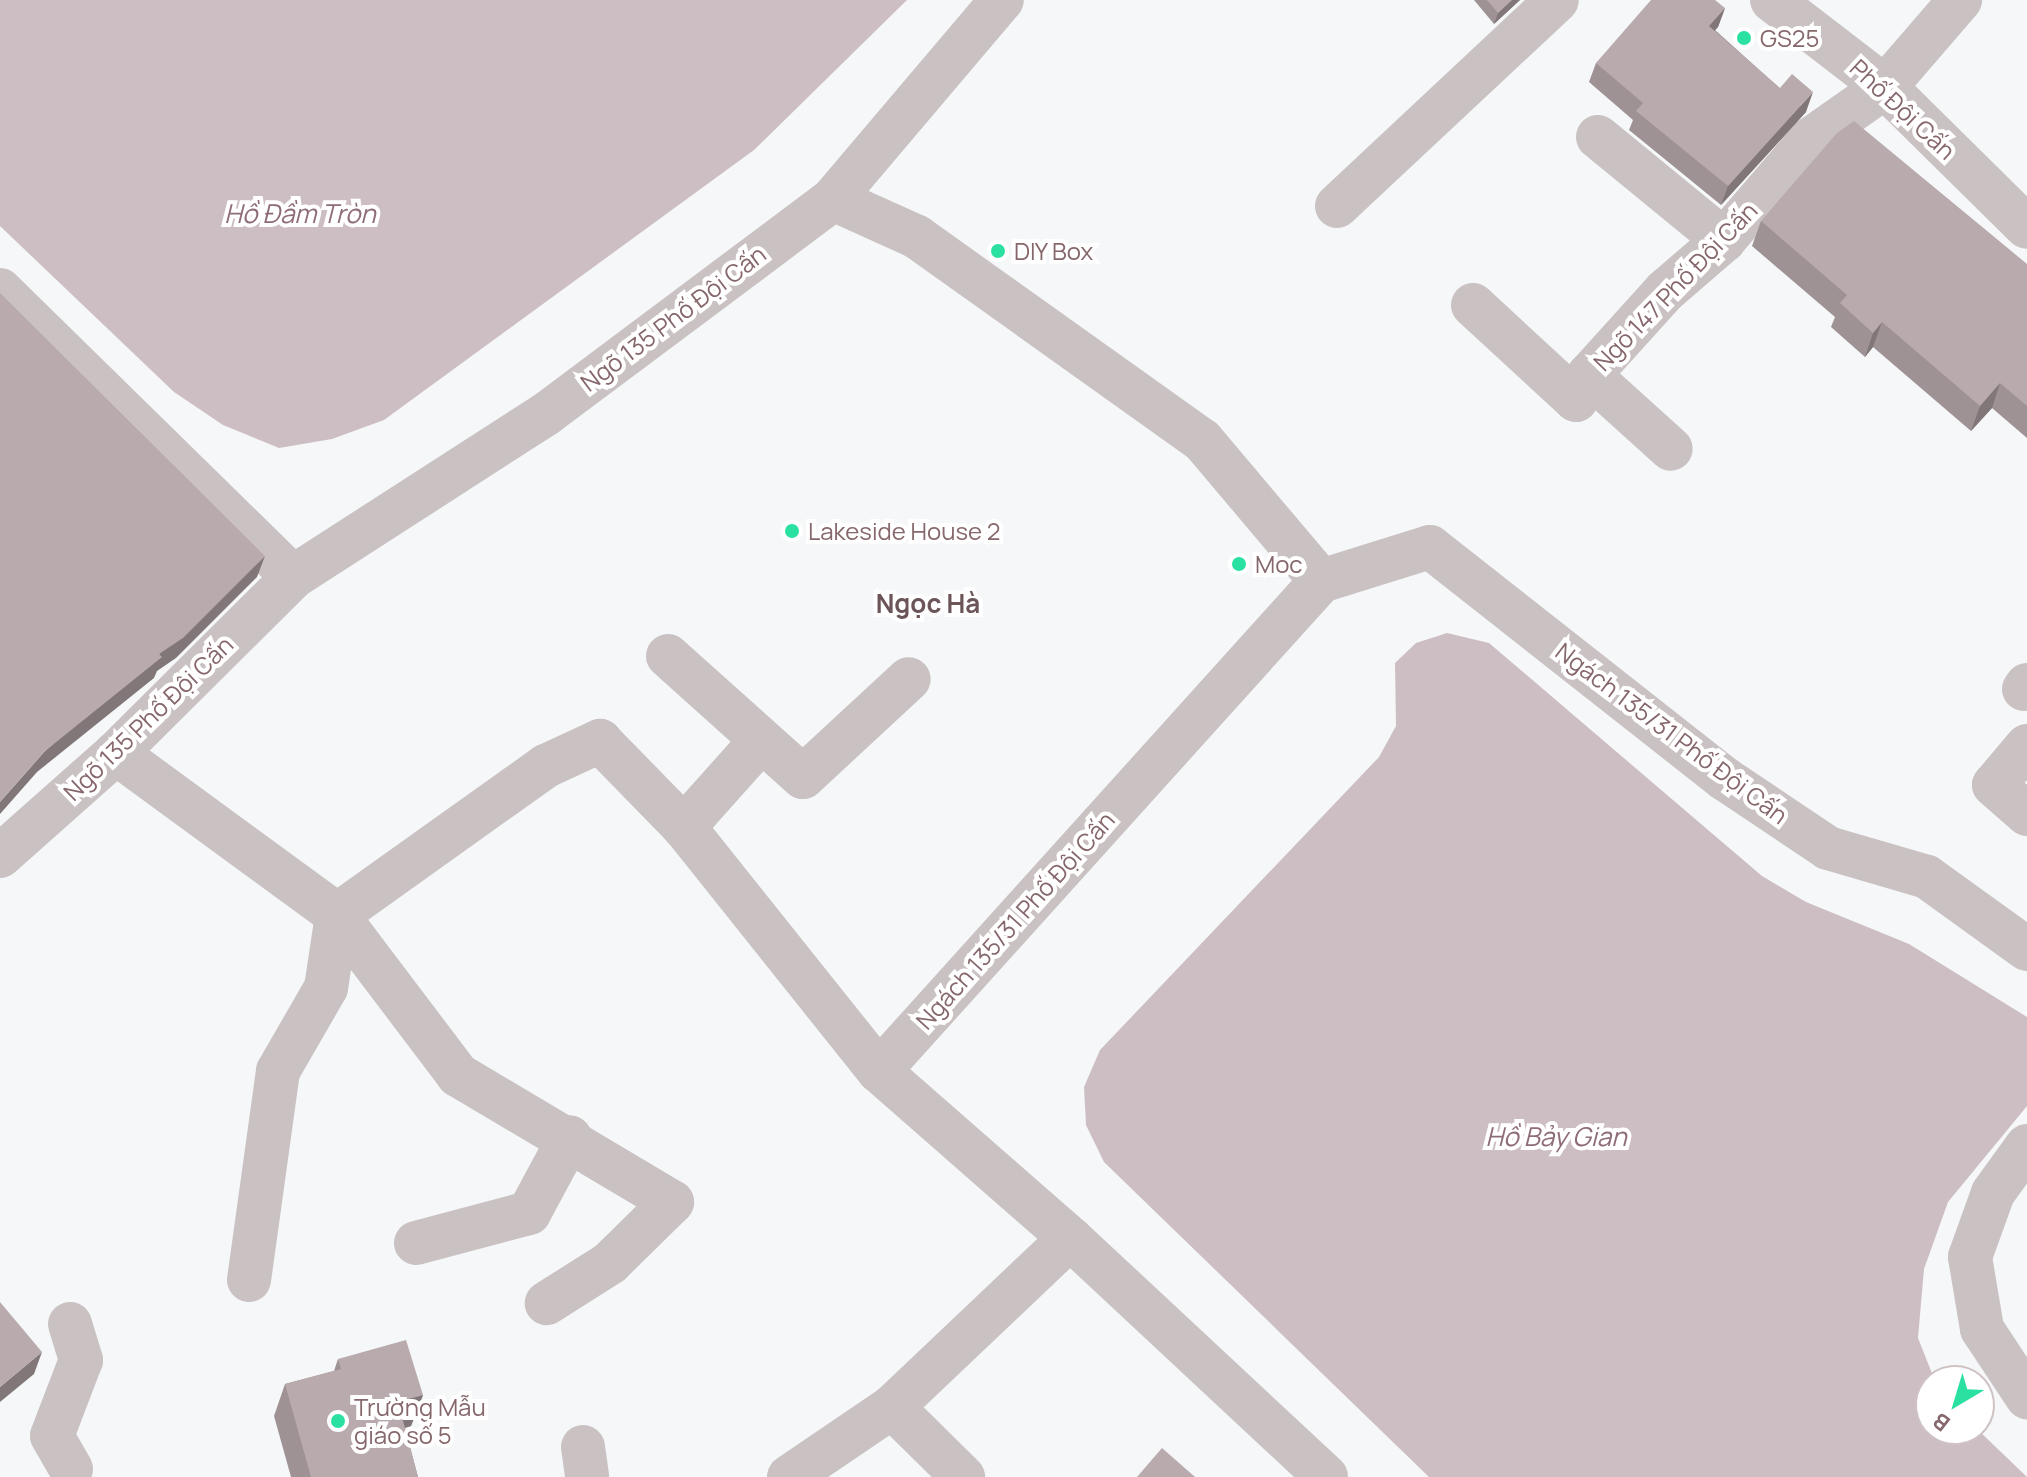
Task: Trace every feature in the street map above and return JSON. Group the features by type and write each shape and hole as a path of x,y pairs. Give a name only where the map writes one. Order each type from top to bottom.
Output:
{"street":[{"name":"Ngõ 135 Phố Đội Cấn","path":"0,856 116,753 293,577 546,414 833,199 1002,0"},
{"path":"1337,206 1557,0"},
{"name":"Phố Đội Cấn","path":"1772,0 1885,87 2027,227"},
{"name":"Ngõ 147 Phố Đội Cấn","path":"1473,305 1576,400 1589,375 1665,291 1724,240 1811,139 1885,87 1960,0"},
{"path":"1598,137 1724,240"},
{"path":"833,199 917,237 1202,440 1321,581"},
{"path":"0,290 293,577"},
{"path":"1589,375 1671,449"},
{"name":"Ngách 135/31 Phố Đội Cấn","path":"879,1071 1321,581 1430,547 1776,814 1828,848 1927,877 2027,949"},
{"path":"668,656 759,743 803,777 909,679"},
{"path":"249,1280 278,1071 326,988 337,915 546,766 600,741 684,827 879,1071 1070,1238 1326,1477"},
{"path":"684,827 759,743"},
{"path":"2027,746 1994,785 2027,814"},
{"path":"116,753 337,915 458,1075 570,1137 672,1202 610,1263 547,1303"},
{"path":"416,1243 529,1213 570,1137"},
{"path":"2027,1146 1993,1193 1970,1257 1982,1329 2027,1397"},
{"path":"789,1477 892,1407 1070,1238"},
{"path":"70,1324 81,1360 52,1436 78,1474"},
{"path":"892,1407 963,1477"}],"water":[{"name":"Hồ Đầm Tròn","path":"0,0 907,0 754,150 384,420 332,439 279,448 223,425 174,392 0,226"},
{"name":"Hồ Bảy Gian","path":"1447,633 1489,643 1762,876 1806,902 1909,944 2027,1017 2027,1106 1948,1202 1924,1269 1918,1338 1929,1365 1915,1365 1915,1445 1994,1445 2027,1477 1429,1477 1104,1162 1086,1125 1084,1087 1100,1050 1379,757 1396,726 1395,663 1416,643"}],"building":[{"path":"1487,0 1512,0 1498,13"},
{"path":"1651,0 1715,0 1725,8 1709,26 1780,88 1792,74 1813,92 1728,186 1636,111 1643,103 1596,63"},
{"path":"1854,121 2027,264 2027,406 2000,383 1980,406 1882,322 1873,333 1840,303 1847,295 1761,221 1837,133"},
{"path":"0,293 265,556 183,638 159,654 162,657 45,751 0,802"},
{"path":"0,1302 42,1352 0,1387"},
{"name":"Trường Mẫu giáo số 5","path":"406,1340 423,1395 398,1402 418,1477 311,1477 285,1384 341,1369 338,1359"},
{"path":"1162,1448 1195,1477 1137,1477"}],"place":[{"name":"GS25","path":"1744,38"},
{"name":"DIY Box","path":"998,251"},
{"name":"Lakeside House 2","path":"792,531"},
{"name":"Moc","path":"1239,564"},
{"name":"Trường Mẫu giáo số 5","path":"338,1421"}],"district":[{"name":"Ngọc Hà","path":"928,604"}]}
